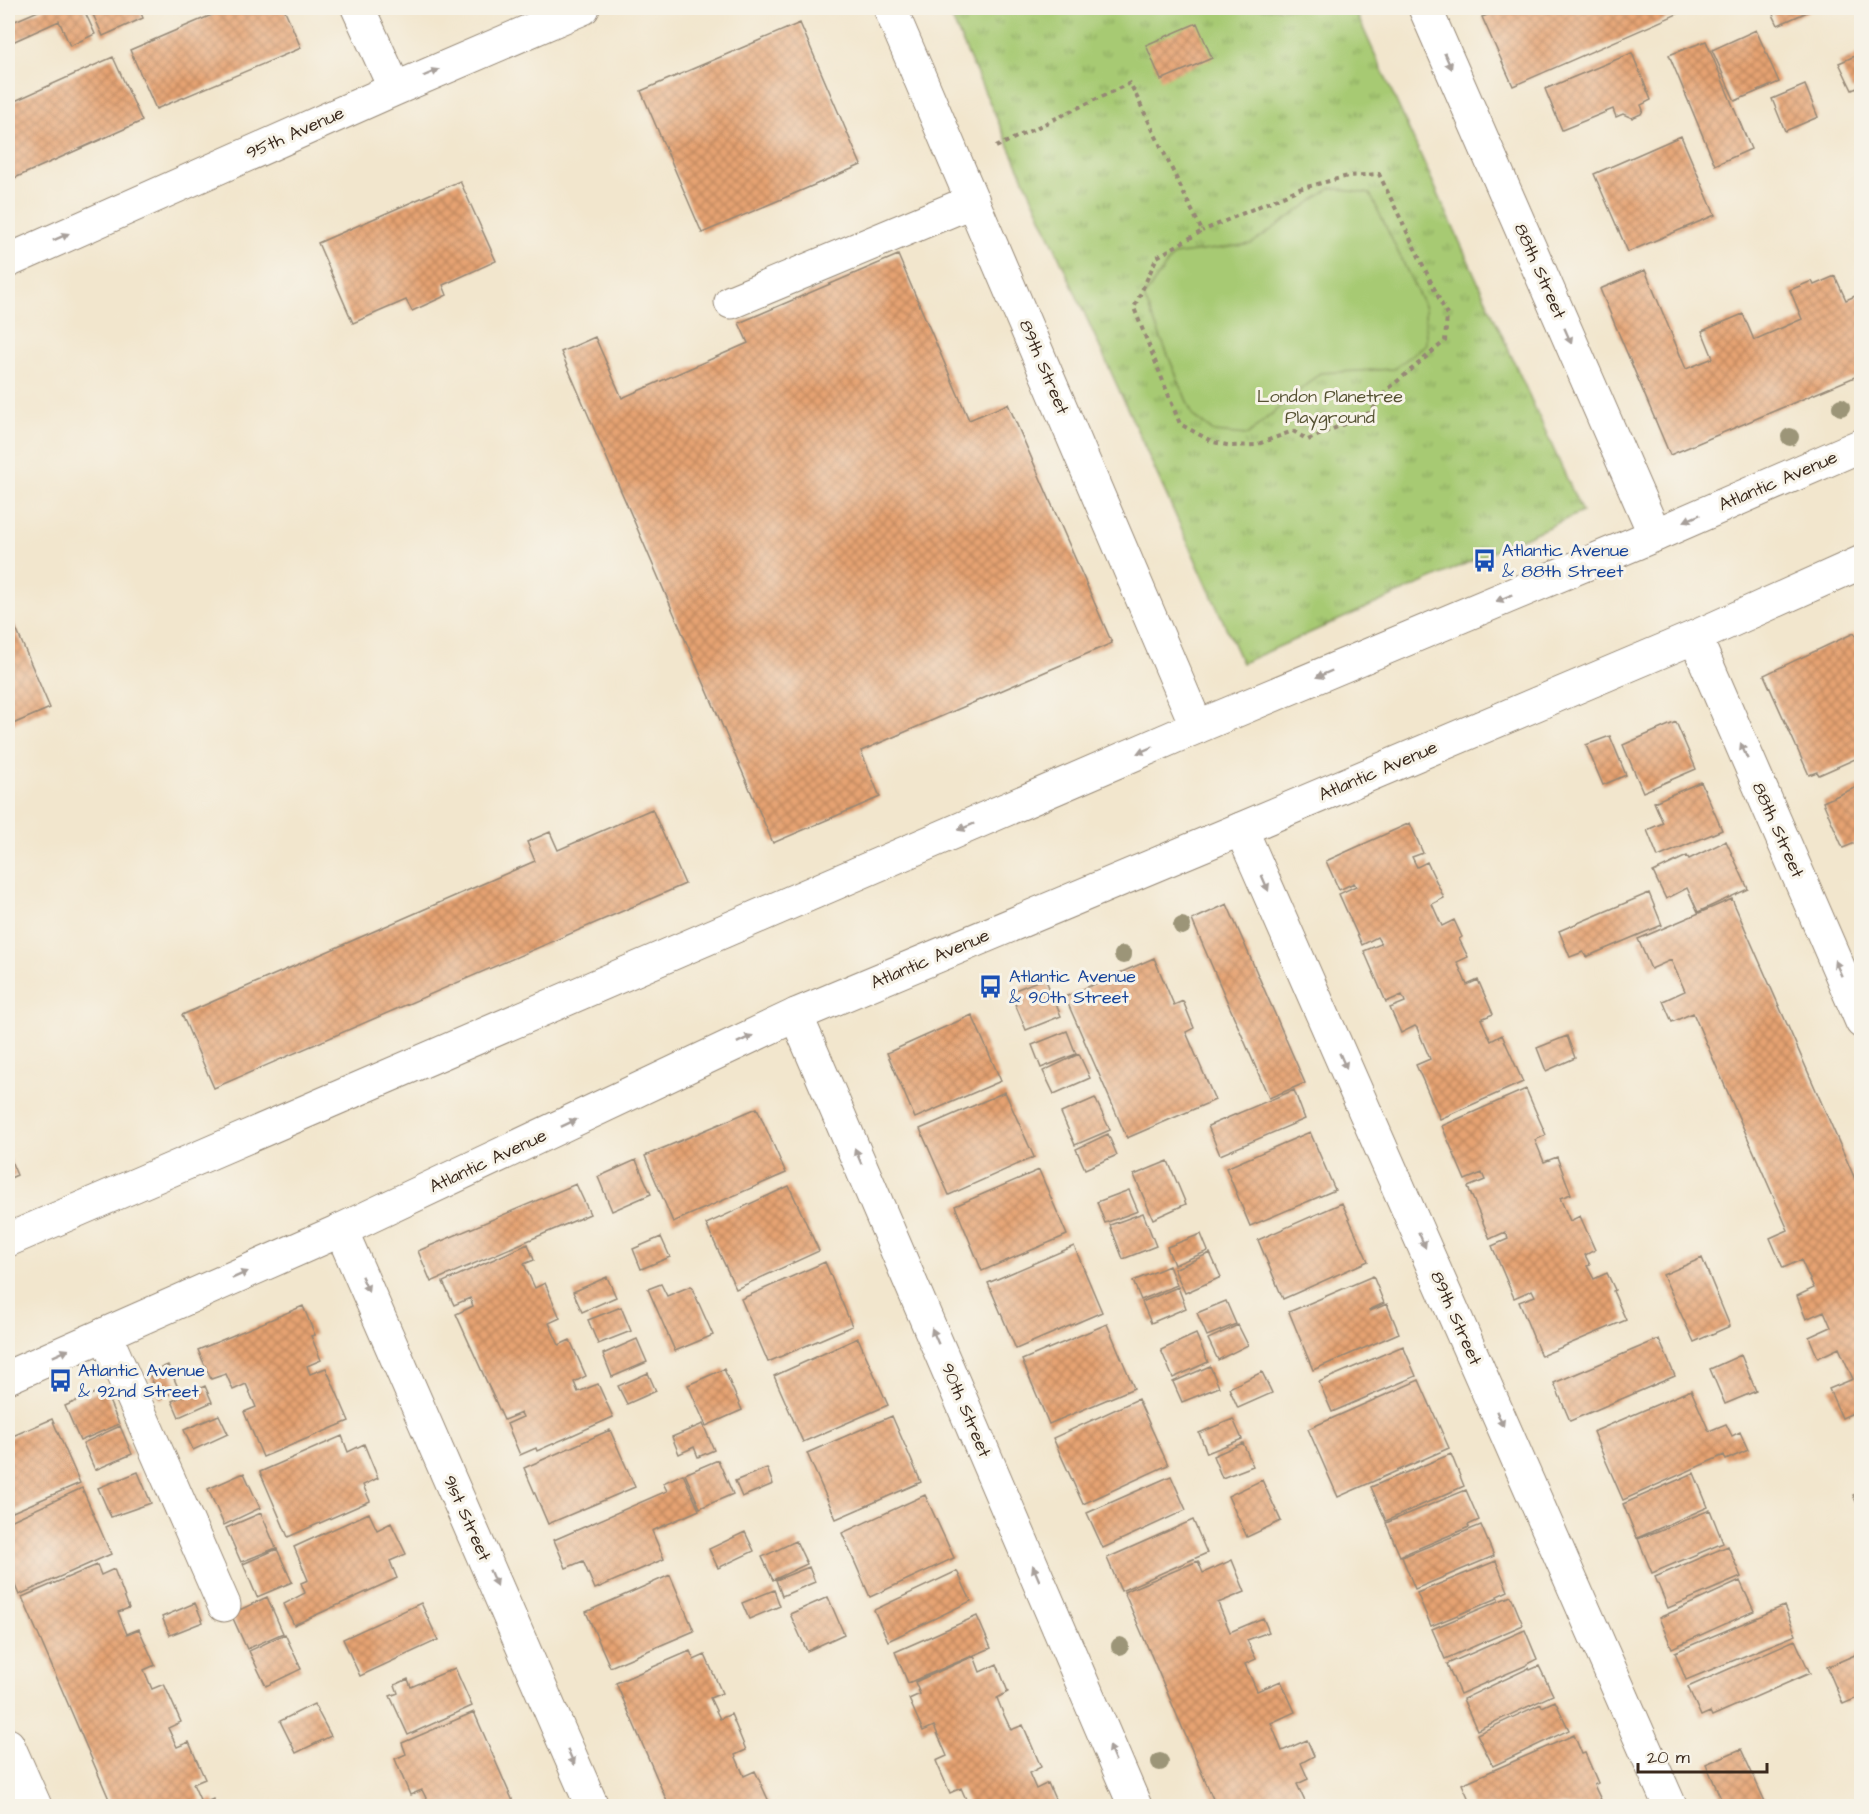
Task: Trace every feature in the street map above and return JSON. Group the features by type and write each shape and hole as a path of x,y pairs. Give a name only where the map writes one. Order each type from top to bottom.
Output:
{"street":[{"path":"358,8 395,89"},
{"name":"95th Avenue","path":"8,261 395,89 584,8"},
{"name":"89th Street","path":"890,8 1197,727"},
{"name":"88th Street","path":"1425,8 1655,534"},
{"path":"731,302 973,201"},
{"name":"Atlantic Avenue","path":"8,1240 1197,727 1862,445"},
{"name":"Atlantic Avenue","path":"8,1377 341,1230 796,1015 1695,637 1862,562"},
{"name":"88th Street","path":"1695,637 1862,1022"},
{"name":"89th Street","path":"1241,829 1670,1806"},
{"name":"90th Street","path":"796,1015 1135,1806"},
{"name":"91st Street","path":"341,1230 592,1806"},
{"path":"105,1334 224,1605"},
{"path":"8,1744 35,1806"}],"path":[{"path":"996,147 1130,83 1202,231"},
{"path":"1379,174 1447,315 1445,341 1388,390 1371,412 1308,440 1293,431 1255,445 1232,446 1213,442 1180,424 1134,308 1157,257 1202,231 1299,189 1348,176 1379,174"}],"green space":[{"name":"London Planetree Playground","path":"947,8 1354,8 1582,512 1242,663"},
{"path":"1331,188 1370,194 1425,308 1426,344 1394,369 1320,373 1247,435 1214,432 1193,416 1144,297 1173,255 1251,244"}],"building":[{"path":"45,8 83,8 95,34 70,46 59,21 8,44 8,24"},
{"path":"90,8 139,8 143,18 103,36"},
{"path":"228,8 284,8 301,48 156,109 130,50"},
{"path":"1505,8 1680,8 1682,12 1513,86 1482,17"},
{"path":"1770,8 1816,8 1778,25"},
{"path":"800,23 861,165 702,233 641,91"},
{"path":"1197,23 1212,58 1161,80 1146,45"},
{"path":"1756,30 1779,82 1735,101 1712,50"},
{"path":"1706,41 1751,149 1715,165 1669,55"},
{"path":"1632,53 1651,100 1641,105 1643,110 1641,114 1632,118 1623,114 1616,117 1613,109 1562,130 1545,89"},
{"path":"1862,53 1862,86 1852,90 1839,63"},
{"path":"113,57 142,121 8,181 8,104"},
{"path":"1805,85 1818,117 1785,131 1772,99"},
{"path":"1681,136 1715,215 1628,252 1594,174"},
{"path":"460,181 496,261 443,285 447,295 412,311 406,300 353,323 318,243"},
{"path":"898,255 969,420 1008,404 1112,643 861,751 880,797 773,843 561,352 595,337 622,398 748,343 739,323"},
{"path":"1645,270 1686,369 1713,358 1702,331 1743,314 1754,340 1802,319 1790,290 1812,281 1814,285 1835,276 1846,300 1862,293 1862,374 1670,455 1600,289"},
{"path":"8,610 50,708 8,726"},
{"path":"1854,633 1856,637 1862,634 1862,756 1819,775 1817,772 1809,775 1764,675"},
{"path":"1676,722 1696,769 1643,792 1623,745"},
{"path":"1610,736 1626,775 1603,785 1586,745"},
{"path":"1701,782 1722,830 1658,857 1647,830 1663,823 1654,802"},
{"path":"1859,786 1862,791 1862,840 1843,848 1823,802"},
{"path":"652,809 685,884 214,1088 182,1015 535,861 527,842 550,832 558,850"},
{"path":"1410,823 1423,853 1412,857 1417,867 1427,862 1444,898 1432,904 1442,926 1454,920 1462,937 1459,939 1468,957 1457,962 1467,985 1478,980 1493,1014 1481,1019 1491,1041 1502,1035 1523,1082 1440,1119 1416,1065 1430,1059 1417,1028 1415,1026 1401,1033 1390,1008 1405,1002 1404,999 1402,995 1386,1002 1364,951 1381,944 1377,937 1362,945 1339,894 1356,886 1354,883 1339,890 1326,861"},
{"path":"1726,841 1748,889 1698,912 1687,888 1666,899 1653,872 1687,856 1689,859"},
{"path":"1649,893 1662,925 1586,957 1583,952 1570,957 1559,931"},
{"path":"1732,899 1862,1195 1862,1409 1842,1418 1829,1389 1853,1379 1839,1348 1818,1358 1809,1337 1831,1327 1824,1311 1806,1319 1797,1296 1814,1288 1801,1260 1783,1268 1770,1238 1788,1230 1693,1013 1672,1022 1663,1001 1685,991 1671,960 1651,969 1638,939"},
{"path":"1227,904 1305,1083 1269,1098 1192,920"},
{"path":"1154,958 1174,1005 1183,1001 1194,1028 1186,1032 1215,1100 1127,1138 1065,997"},
{"path":"1045,978 1061,1016 1026,1030 1010,992"},
{"path":"972,1015 1001,1081 915,1118 887,1053"},
{"path":"1067,1031 1076,1054 1041,1068 1032,1045"},
{"path":"1567,1036 1575,1058 1546,1071 1537,1048"},
{"path":"1079,1054 1090,1078 1054,1094 1043,1071"},
{"path":"1526,1089 1546,1135 1535,1140 1544,1162 1557,1157 1571,1194 1560,1198 1570,1221 1580,1216 1595,1250 1585,1255 1590,1265 1587,1266 1594,1279 1607,1273 1626,1320 1541,1356 1519,1302 1535,1296 1532,1290 1514,1298 1492,1246 1508,1239 1507,1235 1505,1232 1490,1239 1468,1187 1485,1180 1482,1173 1465,1180 1442,1126"},
{"path":"1294,1090 1305,1119 1220,1155 1208,1126"},
{"path":"1005,1092 1034,1157 949,1195 920,1129"},
{"path":"1095,1098 1110,1130 1075,1145 1061,1113"},
{"path":"757,1108 786,1173 673,1222 645,1156"},
{"path":"1310,1132 1335,1190 1250,1226 1226,1168"},
{"path":"1108,1134 1117,1155 1085,1169 1076,1149"},
{"path":"8,1154 17,1175 8,1179"},
{"path":"636,1160 651,1194 612,1211 598,1177"},
{"path":"1168,1161 1186,1204 1153,1219 1134,1175"},
{"path":"1039,1170 1067,1235 982,1271 955,1206"},
{"path":"576,1184 590,1214 431,1282 418,1251"},
{"path":"789,1186 819,1251 736,1289 706,1224"},
{"path":"1129,1190 1138,1211 1105,1223 1097,1202"},
{"path":"1342,1203 1368,1261 1283,1299 1258,1240"},
{"path":"1143,1213 1156,1246 1123,1259 1110,1225"},
{"path":"1201,1234 1208,1251 1174,1265 1167,1247"},
{"path":"661,1237 670,1257 641,1269 633,1249"},
{"path":"528,1244 534,1260 524,1264 535,1288 545,1283 560,1318 549,1323 559,1345 570,1340 586,1376 574,1382 578,1392 598,1384 613,1417 537,1451 536,1448 520,1455 507,1424 523,1417 521,1413 504,1420 456,1314 473,1306 470,1298 454,1305 443,1282"},
{"path":"1074,1246 1102,1312 1016,1349 988,1283"},
{"path":"1210,1253 1221,1277 1185,1293 1174,1269"},
{"path":"1702,1258 1730,1326 1694,1342 1663,1275"},
{"path":"825,1262 852,1326 768,1362 741,1299"},
{"path":"1169,1266 1177,1285 1141,1300 1133,1281"},
{"path":"1373,1276 1384,1303 1369,1310 1387,1304 1399,1333 1313,1370 1289,1312"},
{"path":"607,1277 616,1297 582,1312 573,1292"},
{"path":"661,1284 667,1296 691,1286 713,1335 675,1351 648,1289"},
{"path":"1178,1287 1186,1308 1151,1323 1142,1302"},
{"path":"1226,1301 1236,1324 1207,1336 1197,1313"},
{"path":"303,1306 315,1335 311,1336 321,1360 307,1366 310,1374 326,1368 349,1421 263,1457 244,1412 256,1407 246,1384 233,1390 226,1374 211,1379 198,1350"},
{"path":"621,1307 631,1331 598,1344 588,1320"},
{"path":"1107,1324 1134,1388 1049,1424 1022,1360"},
{"path":"1238,1325 1248,1345 1218,1360 1208,1339"},
{"path":"1196,1334 1208,1362 1173,1378 1161,1350"},
{"path":"858,1338 888,1405 803,1442 774,1376"},
{"path":"637,1339 647,1362 612,1377 603,1354"},
{"path":"1659,1339 1675,1376 1570,1421 1554,1383"},
{"path":"1403,1346 1416,1376 1332,1412 1319,1382"},
{"path":"1741,1355 1756,1391 1725,1404 1710,1369"},
{"path":"168,1365 179,1390 160,1399 149,1373"},
{"path":"1210,1366 1219,1387 1182,1402 1173,1382"},
{"path":"724,1369 742,1410 706,1426 688,1385"},
{"path":"1262,1372 1272,1393 1238,1408 1229,1388"},
{"path":"648,1373 656,1391 627,1404 618,1386"},
{"path":"1419,1380 1449,1448 1338,1497 1308,1429"},
{"path":"205,1386 212,1402 179,1417 172,1401"},
{"path":"104,1389 119,1424 80,1441 65,1406"},
{"path":"1691,1390 1709,1431 1726,1424 1732,1436 1740,1432 1748,1450 1726,1460 1724,1455 1623,1500 1593,1432"},
{"path":"1138,1399 1168,1465 1083,1504 1053,1438"},
{"path":"219,1415 228,1434 193,1450 184,1430"},
{"path":"892,1416 921,1482 836,1519 807,1453"},
{"path":"52,1419 80,1483 8,1514 8,1438"},
{"path":"1233,1419 1242,1439 1207,1453 1199,1433"},
{"path":"703,1424 714,1450 698,1457 694,1447 679,1454 672,1437"},
{"path":"120,1426 132,1454 95,1470 83,1443"},
{"path":"610,1430 635,1487 548,1524 524,1468"},
{"path":"342,1436 348,1452 364,1444 378,1478 363,1485 370,1501 288,1537 260,1472"},
{"path":"1243,1443 1253,1466 1222,1478 1213,1456"},
{"path":"1451,1454 1464,1486 1386,1521 1371,1487"},
{"path":"718,1460 733,1494 700,1508 685,1474"},
{"path":"767,1468 773,1484 742,1497 735,1481"},
{"path":"138,1472 151,1503 111,1517 98,1488"},
{"path":"244,1473 260,1508 224,1525 208,1489"},
{"path":"1694,1473 1708,1507 1637,1538 1623,1504"},
{"path":"683,1474 699,1510 652,1531 664,1559 595,1589 583,1561 566,1568 554,1540 667,1491 663,1483"},
{"path":"1171,1476 1186,1510 1103,1548 1087,1513"},
{"path":"1262,1480 1281,1521 1247,1537 1228,1496"},
{"path":"82,1488 111,1554 19,1595 8,1569 8,1522"},
{"path":"1466,1490 1479,1520 1468,1525 1469,1527 1400,1556 1386,1523"},
{"path":"1862,1491 1862,1514 1853,1495"},
{"path":"925,1495 954,1558 870,1597 842,1533"},
{"path":"1710,1510 1723,1543 1652,1573 1638,1539"},
{"path":"261,1513 276,1548 241,1562 226,1528"},
{"path":"369,1513 377,1530 391,1523 406,1554 390,1561 397,1578 294,1625 284,1604 305,1593 301,1583 308,1580 294,1547"},
{"path":"1193,1520 1207,1553 1121,1591 1107,1558"},
{"path":"1481,1525 1494,1556 1415,1589 1402,1557"},
{"path":"745,1532 754,1551 718,1568 709,1549"},
{"path":"796,1541 807,1564 773,1580 762,1557"},
{"path":"1728,1546 1741,1577 1668,1608 1655,1577"},
{"path":"277,1549 292,1582 257,1597 243,1564"},
{"path":"1232,1560 1245,1592 1218,1603 1230,1632 1263,1618 1269,1632 1247,1640 1256,1659 1245,1664 1257,1691 1281,1681 1295,1712 1271,1723 1282,1751 1307,1740 1314,1756 1301,1763 1308,1779 1297,1784 1307,1806 1216,1806 1124,1592 1198,1561 1203,1573"},
{"path":"1496,1561 1508,1591 1497,1596 1498,1598 1431,1626 1417,1593"},
{"path":"97,1565 101,1575 114,1569 129,1608 118,1612 127,1634 139,1629 155,1665 144,1670 152,1689 164,1684 181,1722 168,1728 177,1747 189,1742 205,1779 193,1784 202,1804 213,1799 216,1806 112,1806 22,1597"},
{"path":"809,1567 815,1582 782,1596 776,1580"},
{"path":"957,1571 971,1601 888,1641 874,1610"},
{"path":"670,1575 694,1631 610,1667 586,1612"},
{"path":"1740,1581 1754,1611 1672,1648 1659,1618"},
{"path":"774,1590 780,1606 749,1619 742,1603"},
{"path":"1511,1596 1523,1625 1445,1659 1432,1629"},
{"path":"267,1597 283,1633 247,1649 231,1614"},
{"path":"828,1597 844,1634 807,1651 790,1614"},
{"path":"195,1603 203,1622 170,1635 162,1617"},
{"path":"421,1603 438,1640 360,1676 343,1639"},
{"path":"1784,1606 1796,1635 1686,1680 1675,1652"},
{"path":"977,1616 991,1648 908,1683 895,1652"},
{"path":"1525,1630 1537,1659 1460,1694 1447,1664"},
{"path":"285,1634 301,1669 266,1686 249,1651"},
{"path":"1795,1640 1810,1673 1712,1716 1710,1712 1701,1716 1688,1687"},
{"path":"690,1651 694,1660 705,1655 722,1693 710,1698 720,1719 731,1714 746,1750 735,1755 744,1776 755,1771 771,1806 669,1806 616,1683"},
{"path":"1862,1652 1862,1696 1843,1704 1827,1667"},
{"path":"974,1656 980,1672 997,1664 1008,1692 997,1698 1003,1713 1011,1730 1023,1725 1041,1767 1029,1773 1036,1789 1048,1783 1058,1806 969,1806 961,1788 950,1793 936,1761 947,1756 934,1726 923,1731 909,1699 920,1694 915,1682"},
{"path":"1539,1666 1553,1695 1477,1730 1463,1699 1529,1668 1530,1670"},
{"path":"455,1668 472,1706 408,1735 390,1696 398,1693 395,1685 408,1679 411,1687"},
{"path":"1555,1701 1569,1730 1493,1766 1477,1734 1541,1704 1542,1707"},
{"path":"314,1704 331,1736 296,1753 280,1721"},
{"path":"474,1712 515,1806 430,1806 422,1790 410,1795 395,1759 406,1754 402,1743"},
{"path":"1574,1735 1598,1783 1594,1785 1602,1802 1593,1806 1472,1806 1462,1784"},
{"path":"1741,1749 1767,1806 1724,1806 1706,1764"}],"place":[{"name":"Atlantic Avenue & 88th Street","path":"1484,560"},
{"name":"Atlantic Avenue & 90th Street","path":"991,986"},
{"name":"Atlantic Avenue & 92nd Street","path":"60,1380"}]}
